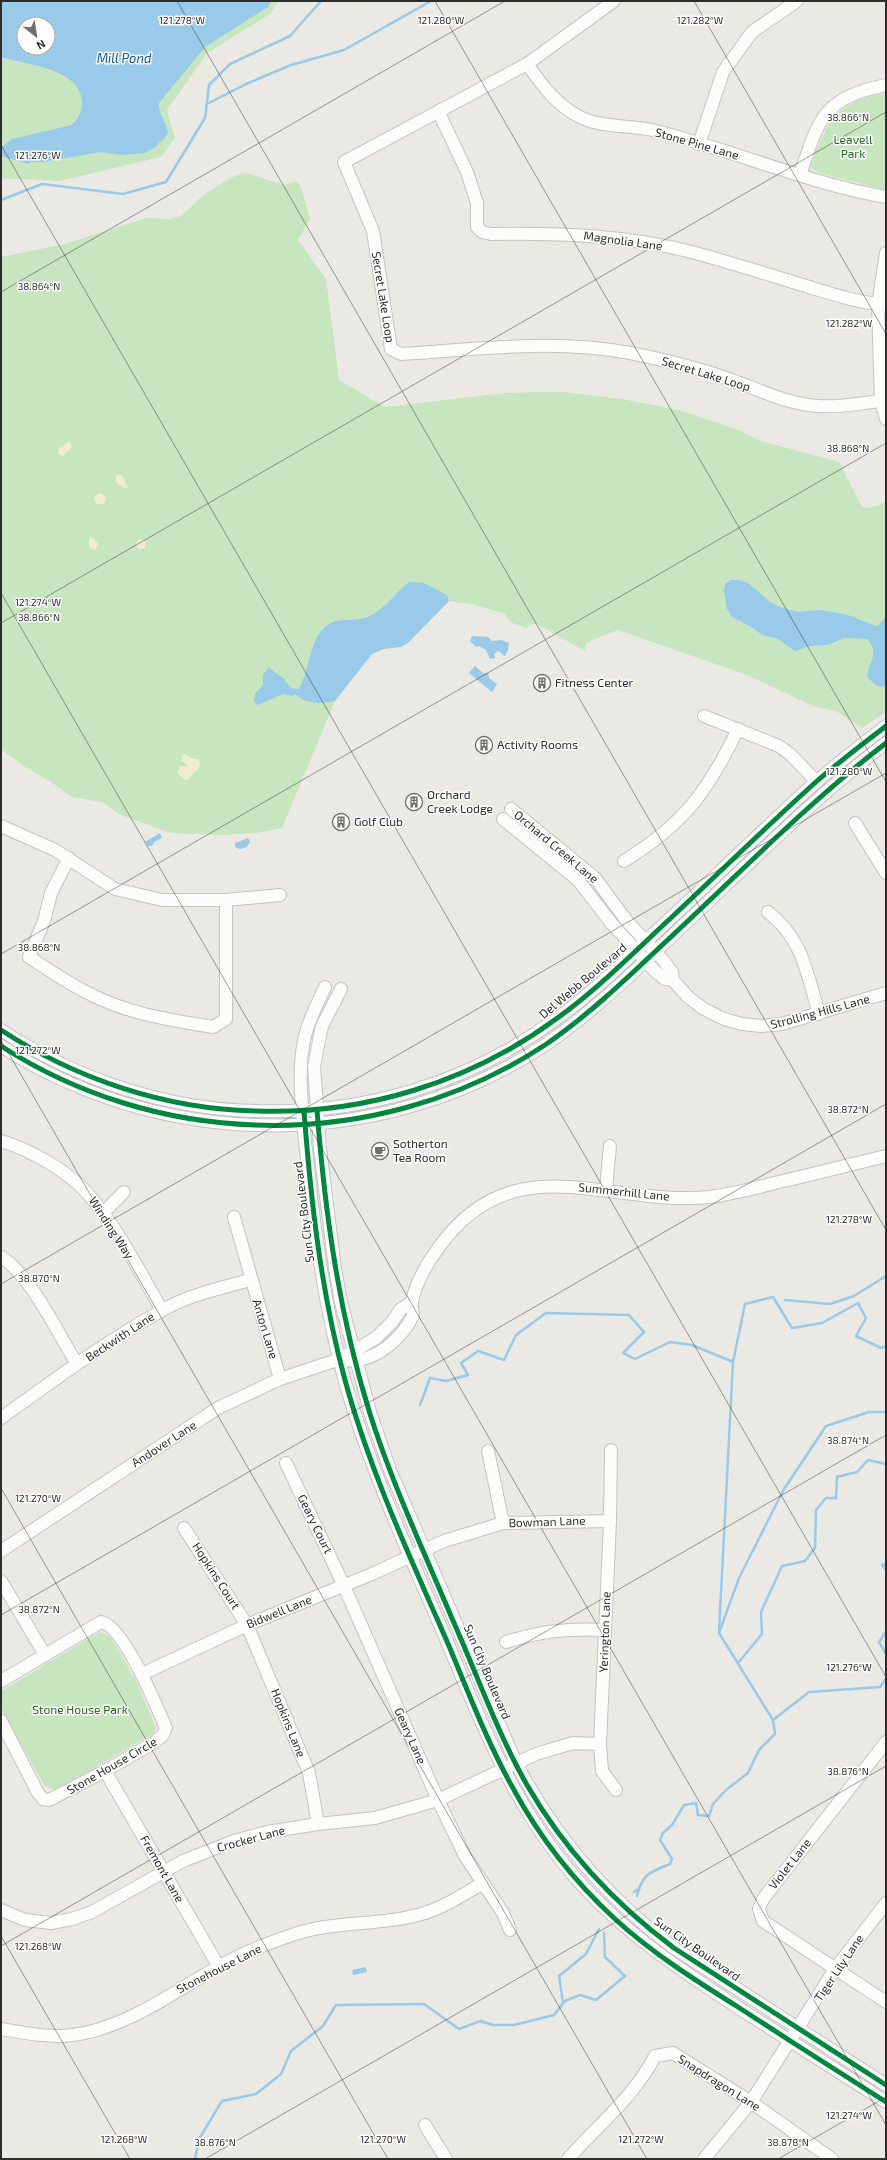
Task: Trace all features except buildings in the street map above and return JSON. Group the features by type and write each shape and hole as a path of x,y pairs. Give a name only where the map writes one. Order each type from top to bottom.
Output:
{"street":[{"name":"Secret Lake Loop","path":"614,1 527,64 439,113 344,162 373,231 391,349 401,354 537,345 590,348 629,353 685,365 737,382 781,400 818,406 881,401"},
{"path":"699,144 723,72 752,32 797,1"},
{"name":"Stone Pine Lane","path":"527,64 545,89 556,100 567,110 582,118 603,123 651,130 800,175 886,197"},
{"path":"800,175 813,137 822,120 831,109 844,97 860,90 886,85"},
{"name":"Magnolia Lane","path":"439,113 468,172 477,203 477,227 482,232 491,234 554,233 600,236 648,242 698,254 838,296 882,304"},
{"path":"886,253 882,304 881,401 886,418"},
{"path":"704,716 779,746 790,754 817,782"},
{"name":"Del Webb Boulevard","path":"1,1030 55,1061 105,1082 151,1096 201,1107 236,1111 304,1111 358,1104 393,1097 443,1080 480,1065 517,1045 558,1018 646,941 817,782 886,726"},
{"path":"624,861 650,845 690,808 704,791 720,766 738,729"},
{"name":"Del Webb Boulevard","path":"1,1046 26,1062 76,1086 148,1110 199,1121 236,1125 305,1125 347,1121 397,1110 455,1091 503,1069 566,1030 646,961 827,792 886,743"},
{"name":"Orchard Creek Lane","path":"510,809 594,878 620,912 646,941"},
{"name":"Orchard Creek Lane","path":"503,819 578,880 612,924 636,950"},
{"path":"855,823 886,873"},
{"path":"1,826 15,831 69,858 115,889 162,900 226,900 280,895"},
{"path":"69,858 51,893 44,921 29,958 85,992 120,1007 158,1018 213,1027 226,1019 226,900"},
{"path":"768,912 781,923 794,940 804,959 819,1014"},
{"name":"Strolling Hills Lane","path":"646,941 672,972 673,980 688,997 704,1009 724,1019 742,1024 761,1026 782,1024 886,993"},
{"name":"Strolling Hills Lane","path":"636,950 665,979 673,980"},
{"name":"Sun City Boulevard","path":"325,986 309,1022 302,1051 301,1066 305,1125 321,1270 340,1359 368,1454 416,1553 509,1766 514,1792 549,1845 579,1882 614,1918 664,1959 795,2035 886,2085"},
{"name":"Sun City Boulevard","path":"341,989 322,1026 315,1052 314,1066 318,1124 335,1268 354,1355 379,1442 416,1553"},
{"name":"Winding Way","path":"1,1140 36,1155 70,1178 88,1193 103,1213 162,1310"},
{"path":"606,1189 610,1146"},
{"name":"Summerhill Lane","path":"340,1359 354,1355 381,1334 392,1322 400,1309 412,1302 433,1255 449,1233 467,1216 489,1201 518,1190 543,1186 606,1189 676,1198 710,1197 747,1190 886,1156"},
{"path":"103,1213 124,1192"},
{"name":"Anton Lane","path":"234,1217 250,1280 280,1379"},
{"path":"1,1257 9,1262 28,1282 77,1364"},
{"name":"Beckwith Lane","path":"1,1418 77,1364 162,1310 205,1293 250,1280"},
{"name":"Andover Lane","path":"1,1551 218,1408 280,1379 340,1359"},
{"path":"488,1450 503,1524"},
{"name":"Yerington Lane","path":"611,1450 610,1521 600,1744 602,1771 616,1790"},
{"name":"Geary Court","path":"286,1463 344,1586"},
{"name":"Bowman Lane","path":"416,1553 444,1540 503,1524 610,1521"},
{"name":"Hopkins Court","path":"184,1528 247,1625"},
{"name":"Bidwell Lane","path":"142,1674 247,1625 344,1586 416,1553"},
{"path":"1,1581 45,1655"},
{"name":"Geary Lane","path":"344,1586 438,1800 465,1856 503,1913 510,1930"},
{"name":"Stone House Circle","path":"1,1681 101,1622 107,1623 114,1631 142,1674 166,1728 163,1736 105,1771 58,1797 49,1800 43,1799 1,1721"},
{"name":"Hopkins Lane","path":"247,1625 309,1773 318,1824"},
{"path":"506,1642 536,1633 556,1630 576,1628 605,1630"},
{"name":"Violet Lane","path":"886,1742 762,1899 759,1908 763,1921 886,2002"},
{"name":"Crocker Lane","path":"1,1910 25,1920 51,1923 72,1919 92,1912 164,1871 197,1855 234,1841 267,1832 318,1824 375,1818 438,1800 536,1754 573,1743 600,1744"},
{"name":"Fremont Lane","path":"105,1771 219,1967"},
{"name":"Stonehouse Lane","path":"1,2029 34,2034 73,2035 110,2026 146,2008 249,1951 300,1933 352,1922 409,1917 439,1909 483,1883"},
{"name":"Tiger Lily Lane","path":"704,2159 751,2102 836,1969 886,1903"},
{"name":"Sun City Boulevard","path":"795,2035 886,2102"},
{"name":"Snapdragon Lane","path":"568,2159 629,2095 649,2068 655,2056 673,2053 751,2102 832,2159"},
{"path":"425,2125 446,2159"}],"green space":[{"name":"Mill Pond","path":"1,1 278,1 270,14 207,53 167,110 175,138 161,157 59,181 1,178"},
{"name":"Leavell Park","path":"879,94 886,95 886,190 820,173 810,168 826,129 832,120 850,105"},
{"path":"246,173 284,185 297,181 302,190 310,219 298,240 326,279 339,380 385,407 505,393 563,392 622,399 679,410 736,429 761,441 839,462 862,507 870,508 886,502 886,712 862,728 836,711 815,707 747,675 618,630 592,640 586,644 585,651 537,624 533,624 526,628 510,622 505,614 471,604 449,601 364,645 335,701 282,828 256,833 221,835 171,833 121,815 102,802 72,797 48,780 25,767 1,749 1,257 65,244 146,218 170,219 178,217 188,210 200,198 225,181 237,175"},
{"name":"Stone House Park","path":"100,1632 111,1637 135,1679 156,1728 154,1733 56,1790 45,1786 1,1709 1,1691"}],"sand":[{"path":"70,441 72,447 63,456 58,454 59,448"},
{"path":"121,474 128,487 126,489 119,485 116,480 117,475"},
{"path":"98,494 102,494 104,495 104,503 98,504 95,501 95,497"},
{"path":"92,537 98,544 95,550 89,548 89,538"},
{"path":"141,539 146,544 141,549 136,544"},
{"path":"186,754 190,758 198,759 200,762 199,767 188,780 185,780 177,773 180,766 186,767 187,764 181,761 182,755"}],"water":[{"name":"Mill Pond","path":"1,1 271,1 268,7 205,47 159,103 160,111 168,130 168,134 154,148 145,153 122,155 101,152 43,162 31,162 28,164 1,156 1,147 12,139 72,125 80,114 82,100 79,89 61,74 36,65 1,57"},
{"path":"731,580 739,580 748,583 770,602 780,607 799,612 819,610 833,612 851,616 875,626 879,625 886,616 886,684 883,687 877,686 868,678 873,650 867,639 845,638 827,645 810,646 795,651 778,639 762,635 753,628 732,617 727,609 724,592 725,584"},
{"path":"409,582 424,583 447,595 449,601 409,642 401,647 384,649 372,654 335,701 325,703 314,702 303,700 295,694 293,696 283,694 258,705 254,702 255,694 263,685 263,674 269,668 283,678 291,688 299,689 318,635 328,624 340,620 364,618 376,613"},
{"path":"472,636 488,637 492,641 502,640 509,643 508,650 505,656 498,651 494,654 495,658 490,659 486,650 479,646 476,647 470,641"},
{"path":"475,666 483,673 488,673 489,678 497,684 492,692 469,673"},
{"path":"160,833 162,838 154,842 152,846 148,846 145,842"},
{"path":"248,838 250,842 247,847 240,849 235,847 235,843"},
{"path":"366,1967 367,1972 353,1975 352,1970"}],"waterway":[{"path":"1,200 42,184 123,194 166,182 205,118 209,85 230,64 290,36 321,1"},
{"path":"207,104 246,84 291,65 344,50 431,1"},
{"path":"785,1300 830,1304 854,1296 886,1276"},
{"path":"420,1405 430,1378 446,1381 468,1375 461,1363 478,1351 504,1360 516,1335 546,1313 629,1315 644,1332 623,1353 635,1359 670,1342 692,1345 733,1362 745,1304 773,1297 792,1328 822,1323 858,1303 866,1318 856,1336 881,1348 886,1346"},
{"path":"719,1631 733,1362"},
{"path":"773,1720 719,1633 739,1578 784,1489 826,1426 869,1412 886,1412"},
{"path":"738,1663 762,1634 761,1612 782,1566 805,1561 815,1548 816,1510 826,1498 836,1498 837,1477 857,1472 868,1460 886,1464"},
{"path":"886,1563 882,1565 886,1570"},
{"path":"886,1632 879,1642 886,1654"},
{"path":"637,1896 644,1878 657,1869 670,1864 672,1859 660,1840 663,1833 672,1825 684,1805 696,1803 698,1815 709,1816 713,1804 726,1790 748,1773 759,1750 775,1734 773,1720 809,1692 880,1687 886,1679"},
{"path":"634,1892 639,1889"},
{"path":"563,2003 559,1976 586,1954 599,1929"},
{"path":"195,2159 199,2139 222,2101 256,2094 281,2074 291,2051 323,2026 336,2005 424,2004 459,2029 480,2021 493,2025 514,2025 554,2015 565,2001 580,1995 596,2000 625,1976 605,1957 604,1933"}],"cycle path":[{"path":"1,1030 60,1063 91,1077 122,1088 155,1097 221,1109 295,1111 335,1107 375,1101 451,1077 487,1061 523,1041 556,1019 587,995 817,781 886,726"},
{"path":"1,1046 60,1079 91,1092 155,1112 221,1123 293,1125 331,1122 406,1108 443,1096 478,1082 512,1065 545,1045 575,1023 632,974 798,817 827,791 886,743"},
{"path":"317,1110 324,1187 335,1264 350,1339 370,1414 410,1520 497,1726 527,1785 557,1831 574,1853 611,1894 652,1931 674,1948 886,2085"},
{"path":"304,1111 310,1179 323,1280 329,1314 355,1414 366,1448 392,1515 479,1719 524,1808 559,1859 572,1875 600,1905 629,1931 659,1955 690,1976 886,2102"}],"place":[{"name":"Fitness Center","path":"542,683"},
{"name":"Activity Rooms","path":"484,745"},
{"name":"Orchard Creek Lodge","path":"414,802"},
{"name":"Golf Club","path":"341,822"},
{"name":"Sotherton Tea Room","path":"380,1151"}]}
